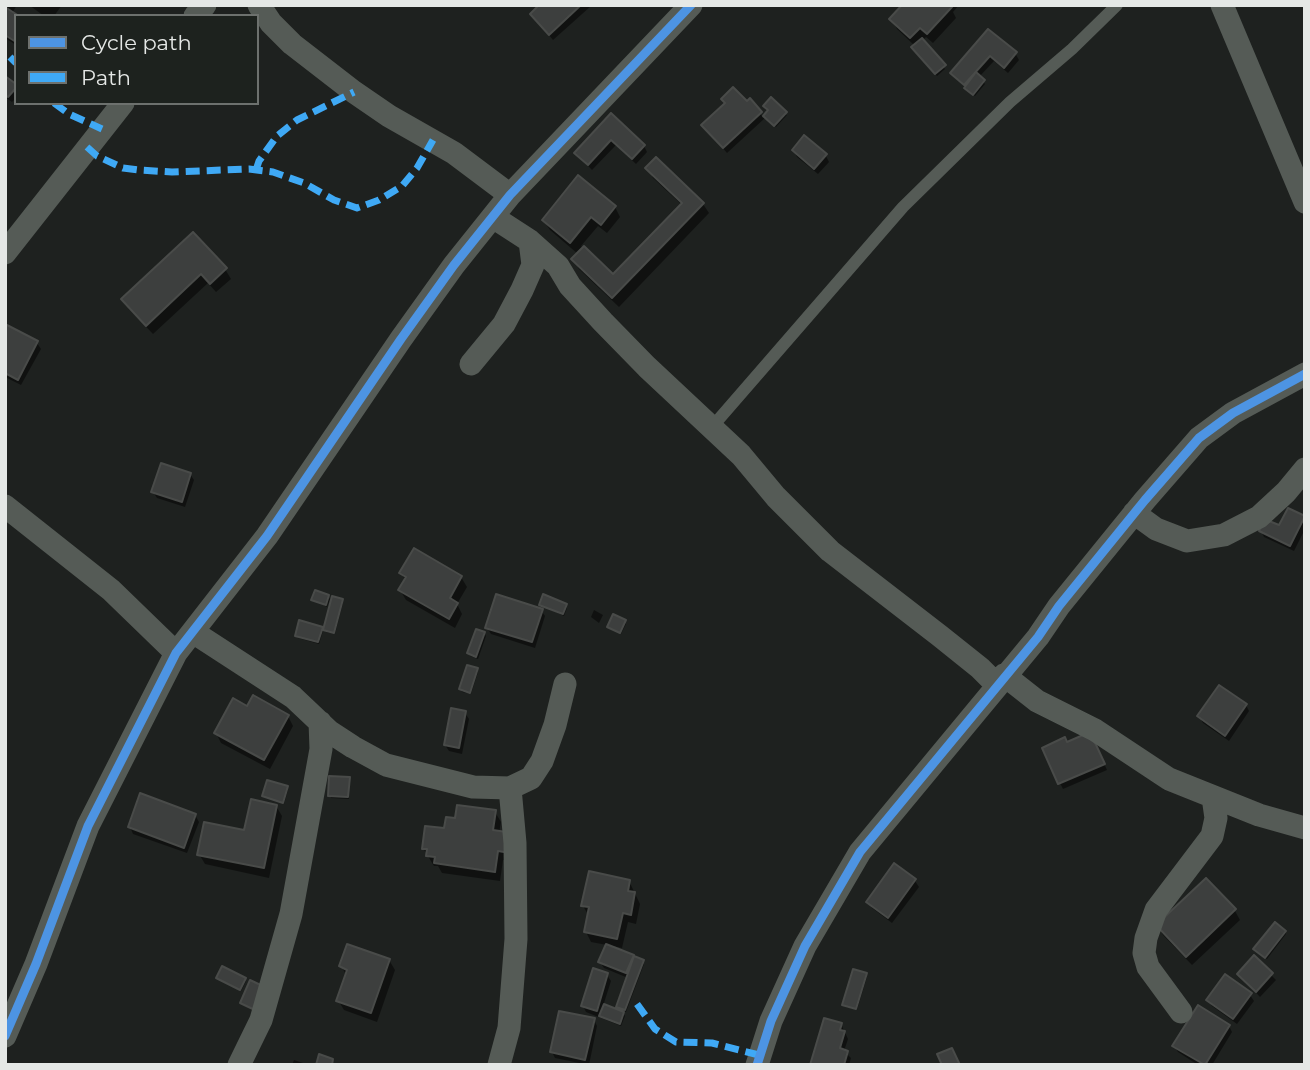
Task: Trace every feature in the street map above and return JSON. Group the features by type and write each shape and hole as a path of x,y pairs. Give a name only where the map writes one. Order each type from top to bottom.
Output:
{"street":[{"path":"259,5 271,23 292,44 354,92 389,116 454,153 510,195"},
{"path":"5,1036 36,964 88,826 176,653 267,536 401,339 510,195 691,5"},
{"path":"1222,5 1305,202"},
{"path":"5,253 121,105"},
{"path":"493,217 530,241 558,266 570,286 647,368 741,455 776,496 830,551 940,636 1001,680 1095,730 1169,779 1259,815 1305,828"},
{"path":"471,364 504,324 522,290 533,265 530,241"},
{"path":"757,1065 771,1021 804,946 860,852 1038,637 1059,606 1134,513 1199,438 1233,413 1305,374"},
{"path":"1134,513 1156,529 1187,541 1224,536 1259,517 1286,492 1305,469"},
{"path":"5,506 111,590 176,653"},
{"path":"192,632 293,697 353,747 386,765 473,787 510,788 531,778 542,761 565,684"},
{"path":"239,1065 261,1020 291,914 321,749 320,722"},
{"path":"499,1065 509,1028 516,939 515,843 510,788"},
{"path":"1181,1012 1148,967 1144,953 1146,938 1156,910 1212,836 1216,818 1213,797"}],"lane":[{"path":"712,427 903,207 1010,102 1072,49 1117,5"}],"building":[{"path":"539,5 581,5 549,35 530,14"},
{"path":"902,5 952,7 927,34 920,28 910,38 889,19"},
{"path":"5,7 16,14 14,41 5,35"},
{"path":"988,29 1017,52 1004,68 990,56 964,85 950,73"},
{"path":"922,38 946,65 935,74 911,47"},
{"path":"976,72 985,80 973,95 964,88"},
{"path":"5,76 14,83 14,90 8,97 5,95"},
{"path":"733,87 747,101 750,98 762,112 723,148 701,125 725,103 721,99"},
{"path":"771,97 787,112 774,126 763,116 768,110 763,106"},
{"path":"611,113 645,145 632,159 611,140 588,165 574,153"},
{"path":"804,135 827,154 814,169 792,150"},
{"path":"656,157 704,203 612,298 571,259 584,246 613,274 682,203 645,168"},
{"path":"578,175 616,206 601,225 591,217 570,243 542,220"},
{"path":"193,232 227,268 210,284 201,274 146,326 121,299"},
{"path":"5,324 38,341 18,380 5,373"},
{"path":"161,463 191,473 182,502 151,492"},
{"path":"1288,508 1305,516 1290,546 1259,531 1264,519 1279,525"},
{"path":"414,548 462,576 450,598 458,603 449,619 398,590 406,577 399,573"},
{"path":"315,590 329,595 326,605 311,600"},
{"path":"496,594 543,609 532,642 485,628"},
{"path":"543,594 567,604 563,614 539,605"},
{"path":"332,596 343,599 334,633 323,630"},
{"path":"613,614 626,620 620,633 607,627"},
{"path":"299,620 323,627 318,642 295,636"},
{"path":"476,629 485,632 476,657 467,653"},
{"path":"467,665 478,668 470,693 459,689"},
{"path":"1219,685 1247,704 1225,736 1197,716"},
{"path":"253,695 289,715 264,760 214,733 233,698 247,706"},
{"path":"451,708 466,711 459,748 444,745"},
{"path":"1090,732 1105,764 1058,784 1042,748 1065,737 1067,742"},
{"path":"329,776 350,777 348,797 328,796"},
{"path":"267,780 288,786 283,803 262,796"},
{"path":"140,793 196,814 184,848 128,827"},
{"path":"251,799 277,805 264,868 197,855 204,822 244,830"},
{"path":"457,805 496,810 493,830 513,833 510,853 498,851 495,872 434,863 435,857 426,856 427,849 422,849 425,826 444,828 446,817 455,818"},
{"path":"894,863 916,879 888,918 866,902"},
{"path":"589,871 630,880 628,891 635,892 631,915 623,913 617,939 584,932 589,907 581,906"},
{"path":"1206,878 1236,909 1186,957 1156,925"},
{"path":"1275,922 1286,931 1265,958 1253,949"},
{"path":"347,944 390,959 371,1013 336,1001 347,970 339,966"},
{"path":"606,944 634,955 626,973 598,962"},
{"path":"1254,955 1273,973 1256,992 1237,974"},
{"path":"634,956 644,960 625,1010 616,1007"},
{"path":"222,966 246,978 240,990 216,978"},
{"path":"593,968 608,973 597,1011 581,1006"},
{"path":"853,969 867,973 856,1009 842,1005"},
{"path":"1225,974 1252,993 1233,1019 1206,1000"},
{"path":"250,980 267,988 257,1011 240,1003"},
{"path":"604,1004 624,1012 620,1024 599,1016"},
{"path":"1198,1005 1230,1025 1205,1065 1172,1046"},
{"path":"559,1011 595,1018 585,1060 550,1052"},
{"path":"824,1018 842,1023 840,1030 845,1031 840,1048 848,1051 844,1065 810,1065"},
{"path":"952,1048 960,1065 942,1065 937,1054"},
{"path":"319,1054 333,1059 332,1065 316,1065"}],"marked path":[{"path":"10,57 14,61"},
{"path":"256,170 259,161 277,136 297,120 354,92"},
{"path":"57,105 69,114 102,129"},
{"path":"87,147 97,156 123,168 172,172 249,169 273,172 304,183 334,200 357,208 379,200 402,186 417,168 433,140"},
{"path":"637,1004 655,1029 676,1042 712,1043 759,1055"}],"cycle path":[{"path":"5,1036 36,964 88,826 176,653 267,536 454,265 510,195 691,5"},
{"path":"757,1065 771,1021 805,946 860,852 1038,637 1059,606 1145,500 1199,438 1233,413 1305,374"}]}
